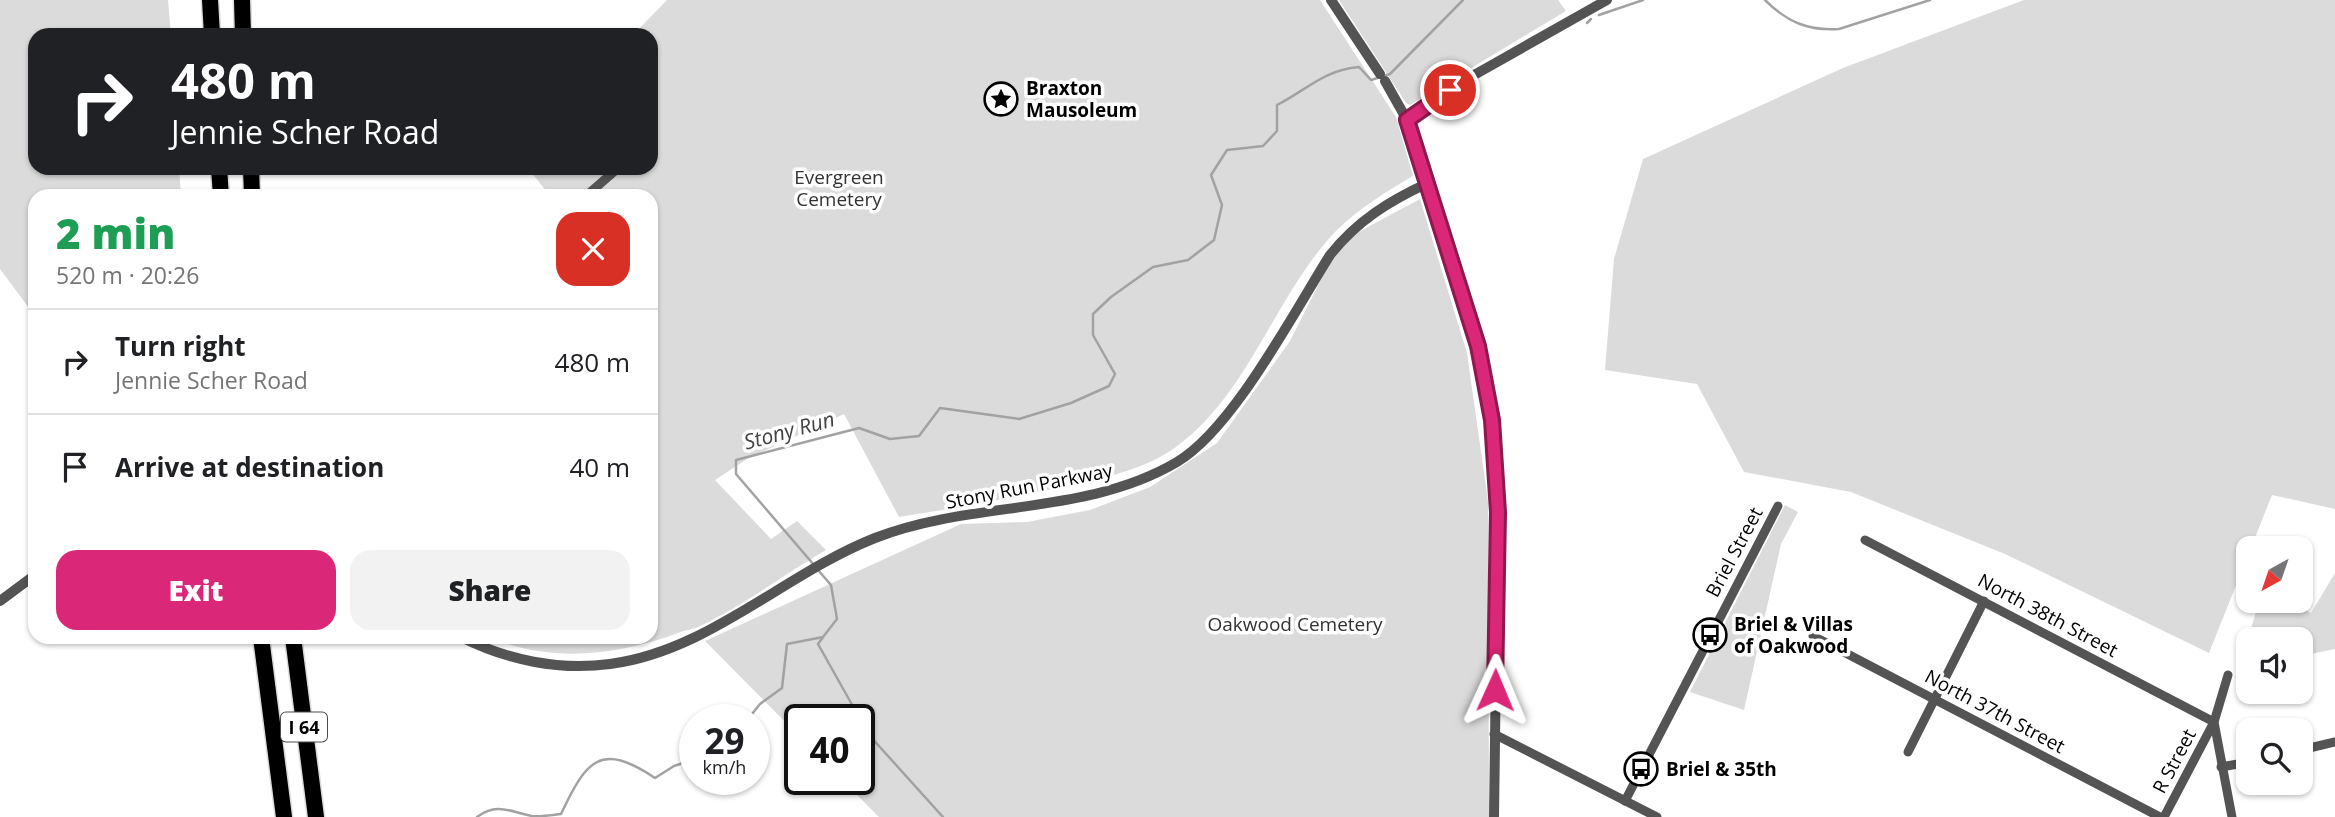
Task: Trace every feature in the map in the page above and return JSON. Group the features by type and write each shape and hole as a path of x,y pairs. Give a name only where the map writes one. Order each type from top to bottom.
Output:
{"highway":[{"path":"210,0 212,28"},
{"path":"242,0 243,28"},
{"name":"I 64","path":"262,644 284,817"},
{"name":"I 64","path":"294,644 316,817"}],"street":[{"path":"1331,0 1407,120 1478,346 1492,420 1498,512 1494,817"},
{"path":"1407,120 1467,79 1607,0"},
{"path":"594,189 610,175"},
{"name":"Stony Run Parkway","path":"479,644 516,658 579,666 644,657 698,637 818,563 876,538 908,528 1088,495 1134,482 1178,462 1222,421 1340,242 1373,212 1428,183"},
{"name":"Briel Street","path":"1625,801 1778,506"},
{"name":"North 38th Street","path":"1865,540 2214,722"},
{"path":"0,601 28,580"},
{"path":"1908,752 1984,601"},
{"name":"North 37th Street","path":"1813,636 2162,817"},
{"path":"2228,675 2214,722 2232,817"},
{"name":"R Street","path":"2162,817 2214,722"},
{"path":"1494,734 1657,817"},
{"path":"2313,747 2335,742"},
{"path":"2221,767 2236,764"}],"green space":[{"path":"0,0 168,0 170,28 28,28 28,175 180,175 180,189 28,189 28,307 0,269"},
{"name":"Evergreen Cemetery","path":"667,0 1320,0 1396,117 1413,176 1363,208 1336,231 1295,285 1224,400 1202,425 1176,447 1152,461 1126,471 1072,485 899,517 844,414 747,459 715,480 771,539 797,521 826,550 715,619 658,640 658,189 544,189 534,175 658,175 658,28 640,28"},
{"path":"1339,0 1558,0 1566,11 1410,105 1406,103"},
{"path":"2024,0 2335,0 2335,509 2272,495 2256,536 2236,536 2236,585 2209,653 2005,554 1851,492 1744,472 1697,384 1605,370 1614,259 1643,159 1843,68"},
{"name":"Oakwood Cemetery","path":"1420,199 1467,353 1488,501 1489,817 879,817 857,795 875,795 875,704 784,704 784,721 705,641 961,524 1027,522 1090,510 1150,487 1217,443 1290,341 1340,242"},
{"path":"1785,505 1798,512 1781,544 1744,710 1690,692"},
{"path":"2335,573 2335,649 2313,654 2313,627 2252,627 2256,613 2313,613"},
{"name":"Evergreen Cemetery","path":"510,644 644,644 584,653 536,651"}],"waterway":[{"name":"Stony Run","path":"814,565 736,474 736,460 859,428 890,439 919,436 940,408 1019,419 1071,403 1109,386 1115,374 1093,335 1093,314 1111,297 1153,267 1188,260 1214,240 1222,205 1211,175 1227,150 1263,146 1277,131 1277,105 1326,76 1359,67 1371,80 1390,74 1463,0"},
{"path":"1599,15 1643,0"},
{"path":"1765,0 1781,14 1799,24 1828,29 1839,29 1930,0"},
{"path":"1587,23 1591,19"},
{"path":"760,704 782,688 787,644 823,637 837,619 831,585 818,570"},
{"path":"823,637 818,644 869,735 943,817"},
{"path":"477,817 484,812 498,809 532,816 561,814 578,781 587,770 597,762 608,759 636,767 655,778 679,764"}],"place":[{"name":"Braxton Mausoleum","path":"1001,99"},
{"name":"Briel & Villas of Oakwood","path":"1710,635"},
{"name":"Briel & 35th","path":"1641,769"}],"route":[{"path":"1450,90 1407,120 1478,346 1492,420 1498,512 1495,690"}]}
